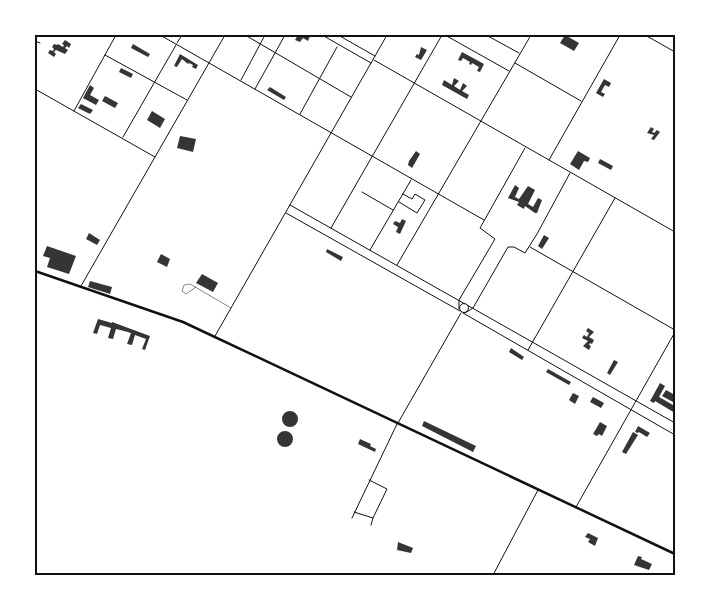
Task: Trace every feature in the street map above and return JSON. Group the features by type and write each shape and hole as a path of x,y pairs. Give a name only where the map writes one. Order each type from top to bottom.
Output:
{"main road":[{"path":"35,271 168,316 675,554"}],"street":[{"path":"74,112 116,35"},
{"path":"160,35 484,220"},
{"path":"122,138 182,35"},
{"path":"81,287 225,35"},
{"path":"245,35 352,98"},
{"path":"240,80 265,35"},
{"path":"254,89 285,35"},
{"path":"322,35 371,64"},
{"path":"338,35 375,56"},
{"path":"215,337 387,35"},
{"path":"331,229 414,83 444,35 509,72"},
{"path":"486,35 520,54"},
{"path":"397,266 531,35"},
{"path":"549,160 620,35"},
{"path":"645,35 675,52"},
{"path":"35,41 40,43"},
{"path":"299,115 337,47"},
{"path":"105,55 188,100"},
{"path":"373,60 675,232"},
{"path":"514,63 582,101"},
{"path":"35,89 155,157"},
{"path":"461,312 459,300 495,238 480,228 526,147"},
{"path":"461,312 466,313 473,308 508,247 514,247 525,253 570,172"},
{"path":"370,251 412,179"},
{"path":"362,192 394,210"},
{"path":"398,202 417,213 425,200 415,194 412,199 403,194"},
{"path":"527,350 615,198"},
{"path":"290,205 675,423"},
{"path":"286,213 675,435"},
{"path":"529,247 675,331 576,507"},
{"path":"459,308 461,305 466,304"},
{"path":"466,304 468,309 466,313"},
{"path":"352,518 398,423 461,312"},
{"path":"369,480 387,489 371,524"},
{"path":"493,575 539,490"},
{"path":"354,512 373,518"}],"lane":[{"path":"196,287 190,293 184,294 182,291 183,286 190,284 196,287 231,308"}],"building":[{"path":"298,35 310,36 308,41 303,38 300,42 295,40"},
{"path":"565,35 579,43 574,51 560,43"},
{"path":"65,40 71,44 69,48 67,46 65,48 68,50 65,54 56,50 54,57 48,53 50,50 53,51 52,47 54,44 63,47 64,45 62,44"},
{"path":"133,44 150,54 148,57 131,48"},
{"path":"421,47 427,50 421,60 415,57 417,54 419,55"},
{"path":"462,52 484,64 480,72 477,71 479,67 472,63 471,65 469,64 470,62 463,58 461,61 458,60"},
{"path":"180,54 198,65 196,69 192,67 193,65 188,64 182,59 177,67 174,66"},
{"path":"121,68 133,74 131,78 119,72"},
{"path":"454,78 459,81 454,86 460,90 463,83 467,86 462,91 469,95 467,99 442,85 444,80 452,85"},
{"path":"604,79 611,83 609,87 605,85 601,92 605,94 603,97 596,93"},
{"path":"90,85 94,88 90,95 99,100 96,105 83,98"},
{"path":"270,87 286,97 284,100 267,90"},
{"path":"105,96 118,103 115,108 102,101"},
{"path":"81,104 93,110 90,114 78,108"},
{"path":"152,111 165,119 160,128 147,120"},
{"path":"651,127 654,129 652,132 654,133 657,130 660,132 654,140 651,139 654,135 647,133"},
{"path":"180,136 196,139 193,152 177,148"},
{"path":"416,151 420,154 412,168 408,165"},
{"path":"578,151 590,158 588,162 584,161 579,170 570,164"},
{"path":"600,159 613,166 611,170 598,163"},
{"path":"515,185 519,188 515,197 519,199 528,186 535,190 528,204 533,207 538,198 542,200 537,213 525,206 524,209 517,205 519,202 508,198"},
{"path":"402,219 406,221 400,234 396,232 398,227 393,224 395,221 400,223"},
{"path":"89,233 100,240 97,245 86,239"},
{"path":"544,235 549,238 542,249 538,246"},
{"path":"47,246 76,256 69,274 47,267 50,258 43,256"},
{"path":"327,249 343,257 341,261 326,252"},
{"path":"161,254 170,259 167,267 157,262"},
{"path":"202,274 218,283 213,292 196,283"},
{"path":"90,281 112,287 110,294 88,287"},
{"path":"98,319 150,336 145,350 142,349 146,339 135,335 132,345 127,344 131,333 116,329 113,339 108,338 111,328 100,325 97,334 93,333"},
{"path":"588,328 594,332 589,337 594,340 589,345 591,346 589,350 583,346 588,341 582,338 584,335 587,337 589,333 586,331"},
{"path":"511,348 524,357 522,360 509,352"},
{"path":"614,360 618,362 610,375 607,373"},
{"path":"548,369 571,382 569,385 546,372"},
{"path":"660,383 665,386 659,397 673,405 675,402 675,413 655,401 654,403 650,401"},
{"path":"666,390 675,395 673,402 662,396"},
{"path":"573,393 579,396 575,404 569,400"},
{"path":"593,397 604,403 601,408 590,402"},
{"path":"287,411 293,411 298,416 296,425 287,427 282,422 282,416"},
{"path":"424,421 476,446 473,452 422,426"},
{"path":"600,422 607,426 602,436 599,434 597,436 593,434"},
{"path":"638,426 650,433 647,437 639,432 635,432"},
{"path":"282,431 288,431 293,436 291,445 282,447 277,442 277,436"},
{"path":"633,432 638,435 626,454 622,452"},
{"path":"360,439 371,444 370,446 376,449 375,452 358,444"},
{"path":"588,533 598,538 595,546 588,542 590,539 585,537"},
{"path":"398,542 413,548 411,553 397,550"},
{"path":"638,556 652,564 649,570 634,565"}]}
